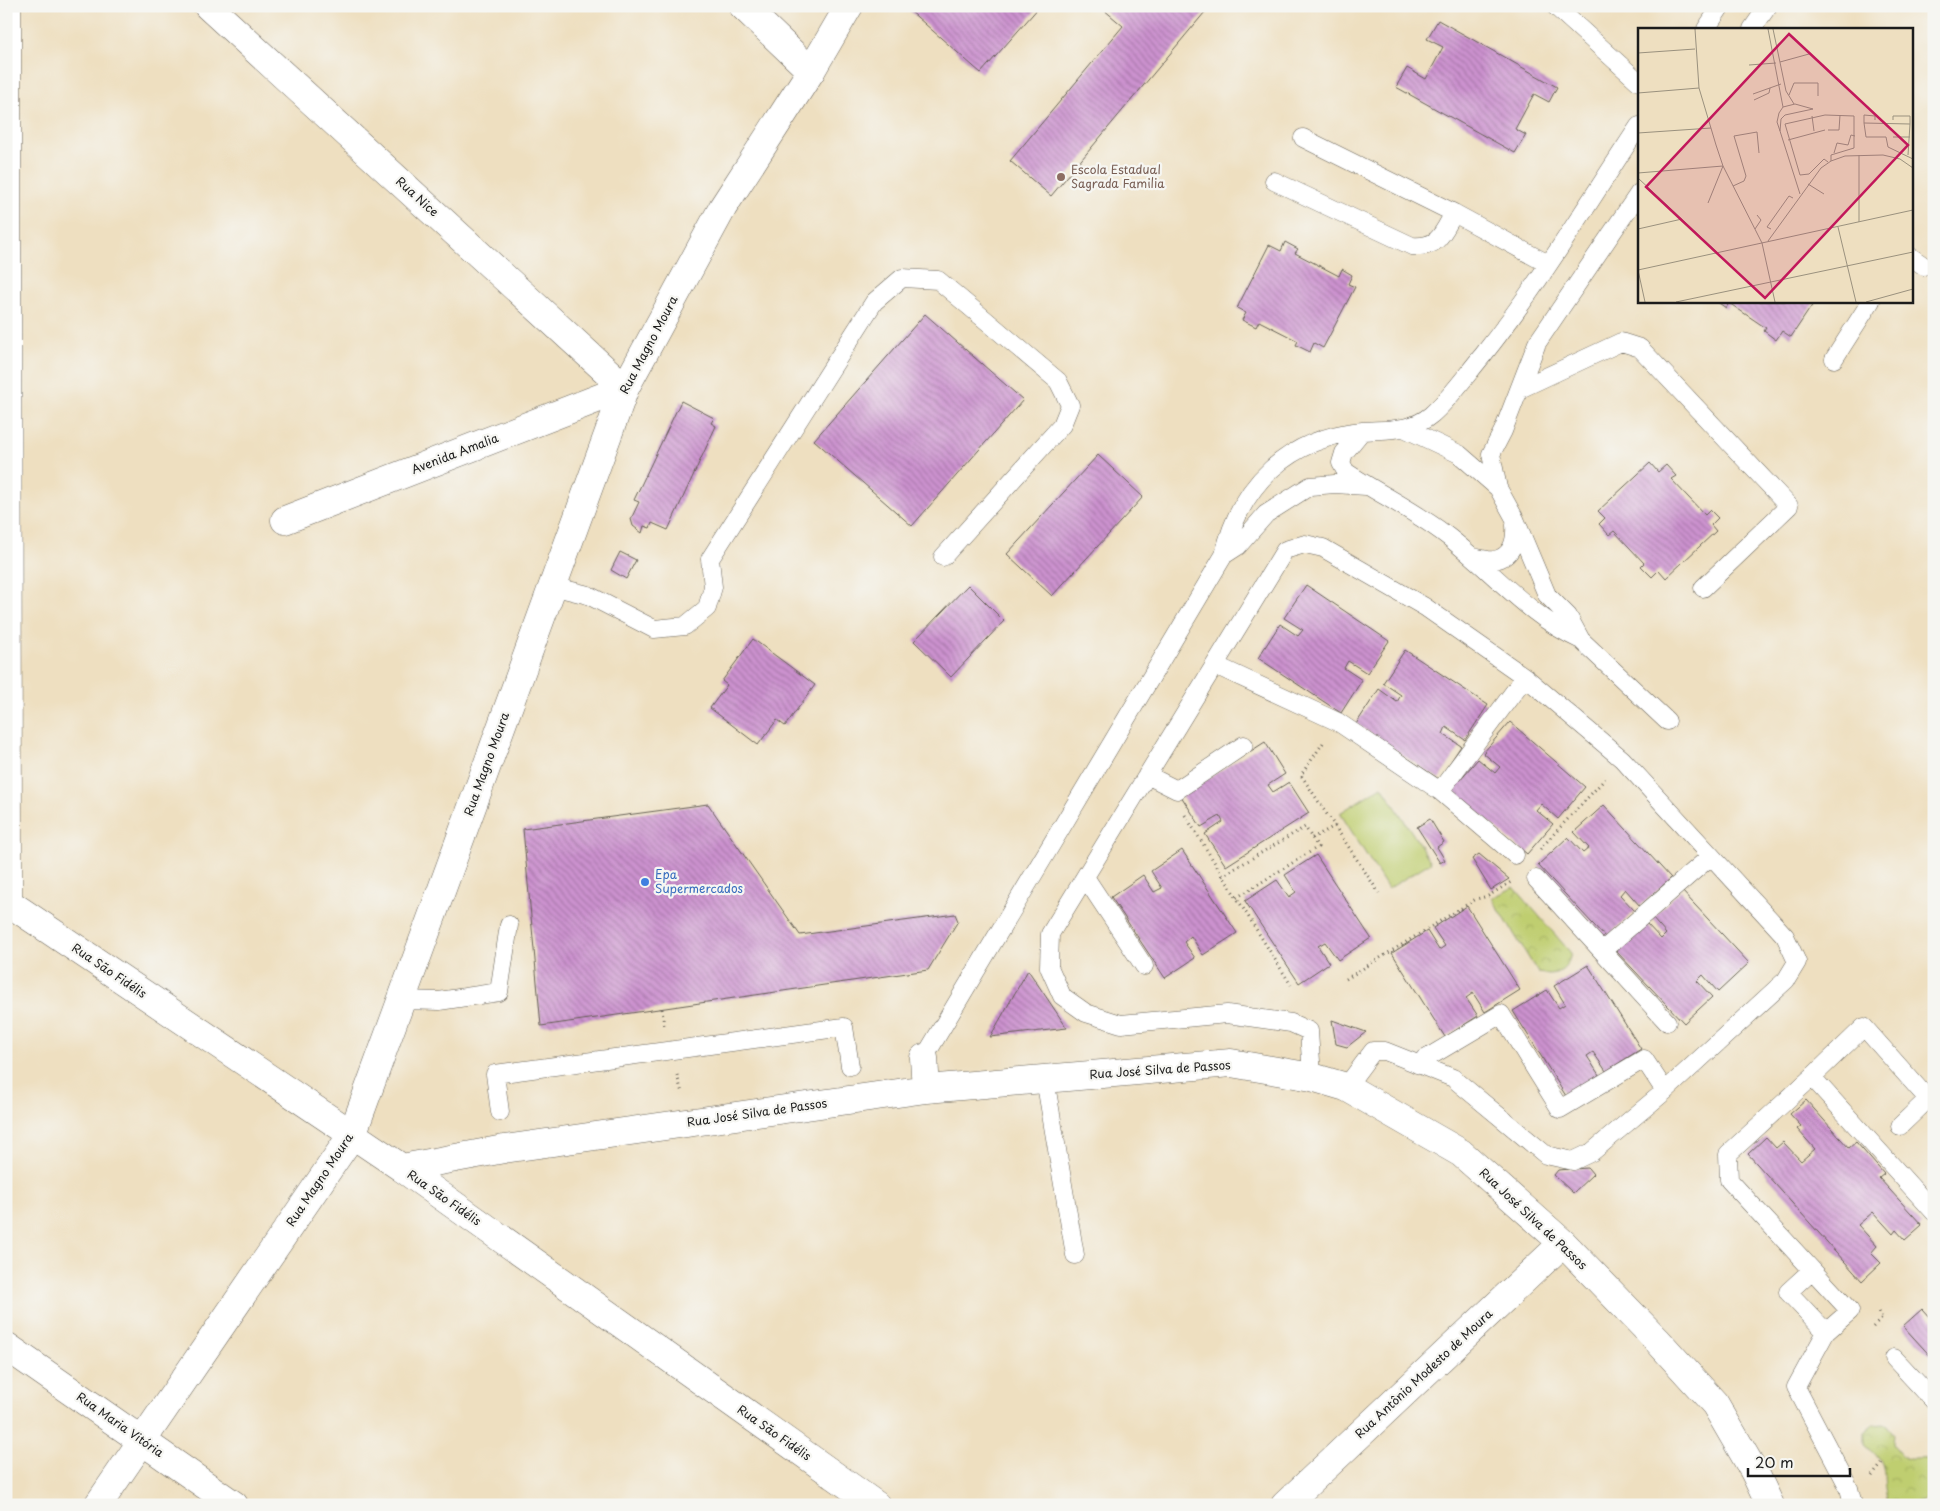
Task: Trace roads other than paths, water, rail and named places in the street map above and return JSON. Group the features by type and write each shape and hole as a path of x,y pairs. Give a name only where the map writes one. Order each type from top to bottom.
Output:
{"street":[{"path":"6,6 7,902"},
{"name":"Rua Nice","path":"208,6 626,388"},
{"path":"743,6 811,71"},
{"name":"Rua Magno Moura","path":"98,1505 352,1135 626,388 723,208 811,71 849,6"},
{"name":"Avenida Amalia","path":"284,520 626,388"},
{"name":"Rua São Fidélis","path":"7,902 402,1168 876,1505"},
{"path":"924,1058 926,1090"},
{"name":"Rua José Silva de Passos","path":"402,1168 504,1149 926,1090 1231,1063 1312,1077 1346,1087 1461,1153 1563,1243 1657,1340 1715,1404 1755,1473 1770,1505"},
{"name":"Rua Antônio Modesto de Moura","path":"1285,1505 1563,1243"},
{"name":"Rua Maria Vitória","path":"6,1346 234,1505"}],"lane":[{"path":"1555,6 1638,81"},
{"path":"1707,28 1721,6"},
{"path":"1753,28 1768,6"},
{"path":"924,1058 1224,555 1228,538 1238,514 1263,475 1300,448 1334,435 1406,429 1430,416 1451,394 1507,325 1638,128"},
{"path":"1303,138 1548,264"},
{"path":"1274,181 1412,246 1426,247 1438,240 1454,214"},
{"path":"1638,194 1537,343 1503,431 1491,454 1498,488 1515,519 1547,594 1568,616 1581,640 1667,721"},
{"path":"552,586 588,595 654,629 685,626 707,608 713,587 710,559 874,302 902,278 938,280 1058,381 1070,405 1062,425 943,557"},
{"path":"1834,359 1870,302"},
{"path":"1520,389 1621,342 1640,348 1789,506 1703,588"},
{"path":"1406,429 1459,454 1498,488"},
{"path":"1362,432 1344,453 1341,463 1346,472 1444,534 1474,557 1495,580 1562,632 1581,640"},
{"path":"1224,555 1238,546 1266,514 1310,486 1335,484 1368,486"},
{"path":"1474,557 1494,560 1508,552 1516,542 1515,519"},
{"path":"1312,1077 1309,1031 1291,1024 1227,1014 1120,1024 1086,1014 1062,996 1049,968 1050,934 1285,550 1305,544 1323,548 1425,607 1525,677 1622,760 1784,936 1796,962 1786,980 1665,1090 1592,1152 1573,1161 1546,1155 1453,1078 1384,1051 1373,1051 1346,1087"},
{"path":"1214,665 1338,722 1440,791 1515,855"},
{"path":"1440,791 1525,677"},
{"path":"1147,776 1177,790 1244,746"},
{"path":"1602,951 1711,856"},
{"path":"1085,877 1144,966"},
{"path":"1536,879 1667,1022"},
{"path":"401,1000 439,1002 499,992 509,925"},
{"path":"1417,1064 1502,1014 1560,1109 1644,1059 1665,1090"},
{"path":"500,1112 495,1074 844,1027 850,1066"},
{"path":"1853,1505 1848,1488 1796,1386 1826,1332 1850,1311 1729,1180 1728,1154 1864,1027 1928,1099 1900,1126"},
{"path":"1812,1077 1934,1212"},
{"path":"1045,1079 1075,1255"},
{"path":"1812,1270 1788,1292 1826,1332"},
{"path":"1894,1358 1934,1402"}],"place":[{"name":"Escola Estadual Sagrada Familia","path":"1061,177"},
{"name":"Epa Supermercados","path":"645,882"}]}
